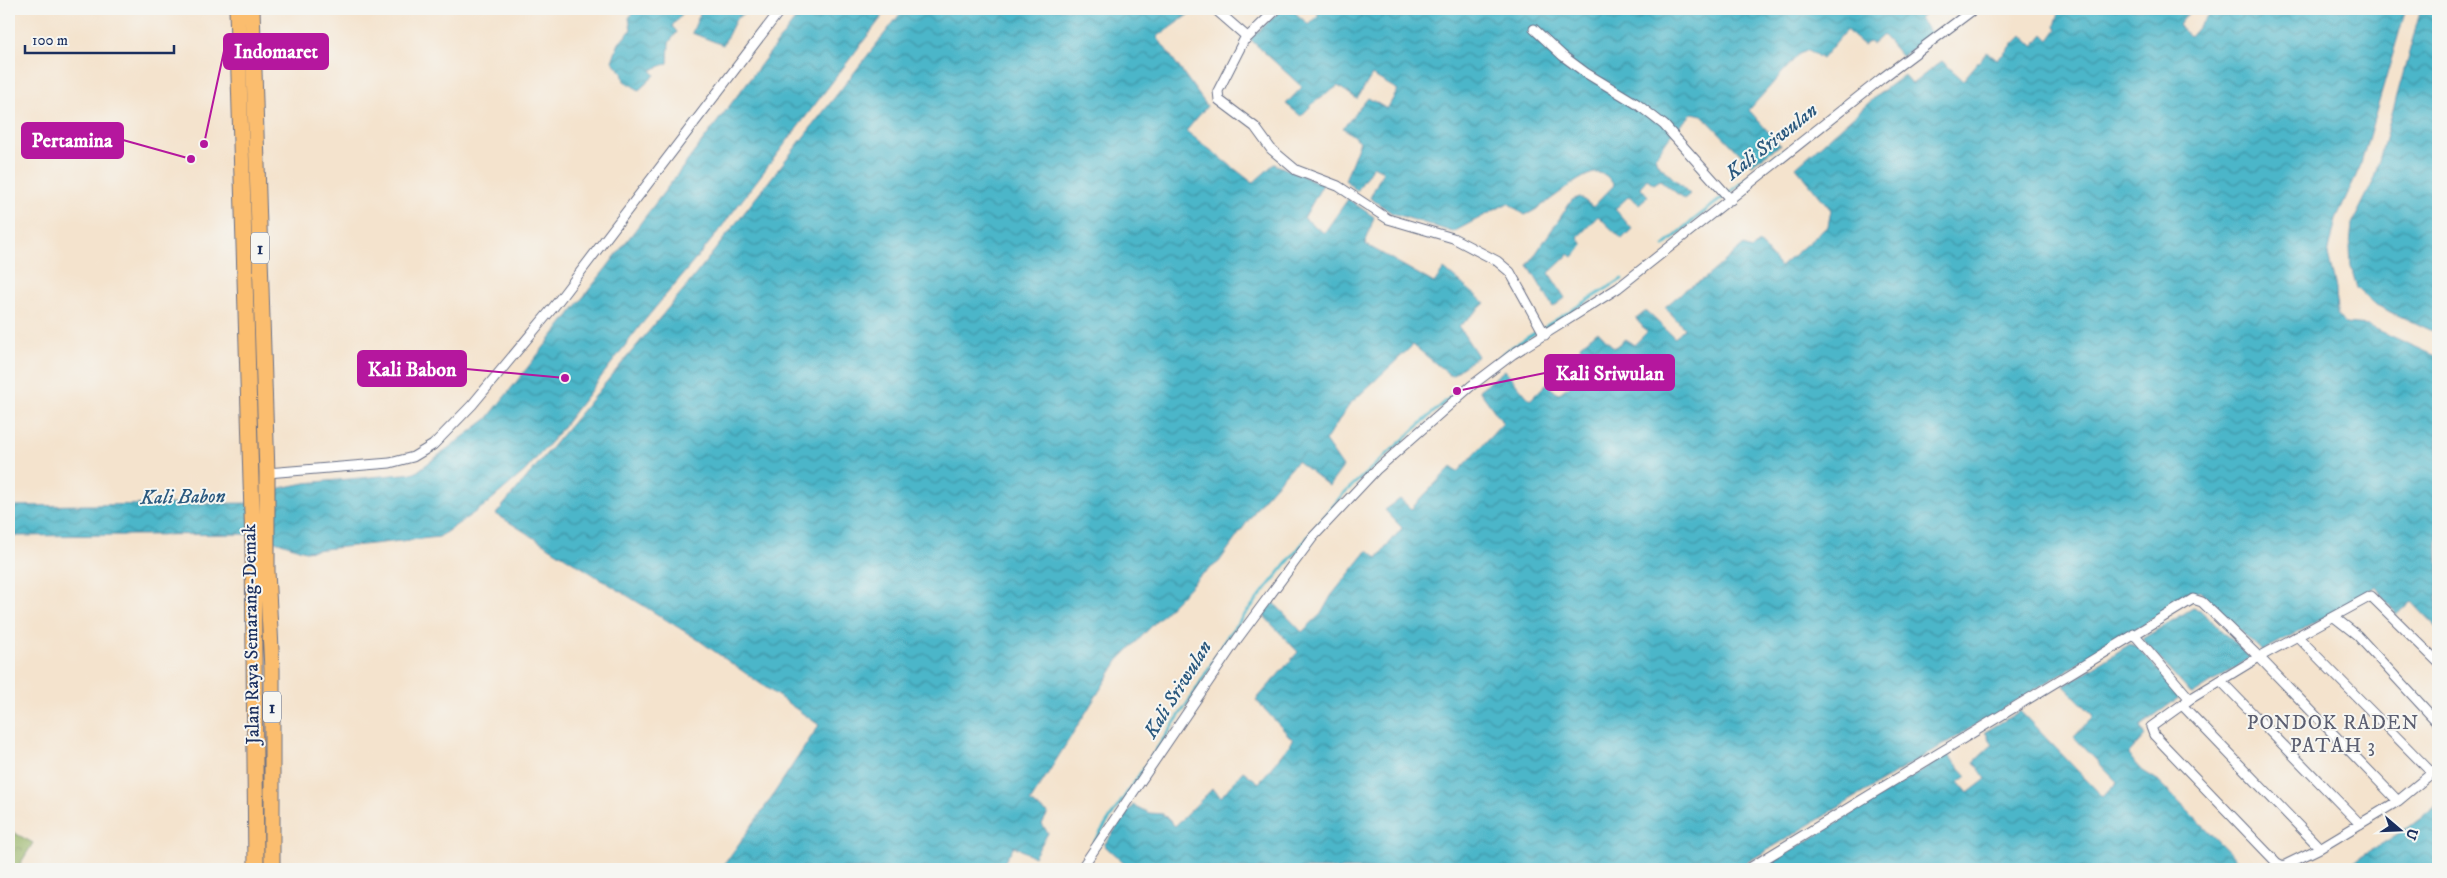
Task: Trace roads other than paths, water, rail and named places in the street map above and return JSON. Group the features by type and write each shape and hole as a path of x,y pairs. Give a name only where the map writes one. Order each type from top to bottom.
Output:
{"highway":[{"name":"Jalan Raya Semarang-Demak","path":"237,9 251,487 267,571 272,669 272,869"},
{"name":"Jalan Raya Semarang-Demak","path":"252,9 267,473 261,546 256,869"}],"street":[{"path":"267,473 390,463 413,457 433,445 472,404 556,304 781,9"},
{"path":"1215,9 1244,33 1246,39"},
{"path":"1277,9 1246,39 1218,91 1219,100 1255,128 1271,149 1296,170 1338,186 1388,218 1453,238 1497,261 1510,272 1545,335"},
{"path":"1081,869 1238,638 1313,537 1376,470 1471,386 1513,354 1618,288 1881,79 1974,9"},
{"path":"1534,28 1563,56 1637,104 1664,124 1731,200"},
{"path":"2298,637 2435,770 2398,801 2287,866 2280,865 2154,735 2152,730 2153,724 2259,657 2372,596 2438,662"},
{"path":"1748,869 2193,599 2198,599 2259,657 2398,801"},
{"path":"2334,617 2357,636 2438,723"},
{"path":"2134,634 2186,702 2320,848"},
{"path":"2221,681 2360,824"}],"water":[{"path":"635,9 686,9 672,26 677,32 669,43 668,63 651,70 655,75 639,90 624,81 622,72 612,61 619,43 631,30 629,18"},
{"path":"702,9 749,9 736,19 723,45 692,33"},
{"path":"803,9 888,9 710,242 640,326 556,436 525,471 484,506 439,537 305,551 254,534 9,536 9,506 256,503 281,488 305,483 415,473 487,419 607,267"},
{"path":"904,9 1196,9 1157,37 1207,106 1186,131 1253,183 1274,164 1323,184 1304,218 1324,233 1348,199 1374,217 1365,244 1434,283 1444,269 1485,303 1459,327 1478,356 1451,376 1413,345 1350,404 1325,441 1343,467 1329,486 1297,461 1264,498 1219,562 1201,575 1118,661 1030,802 1048,813 1042,824 1048,833 1034,857 1014,846 1000,869 721,869 819,725 697,639 496,514 689,283"},
{"path":"1282,9 1291,9 1309,25 1319,15 1313,9 1931,9 1920,19 1932,34 1902,57 1883,35 1873,44 1869,42 1864,45 1846,30 1822,59 1809,50 1799,54 1749,110 1780,145 1751,165 1702,115 1693,113 1672,133 1655,157 1657,163 1690,194 1684,199 1660,180 1654,184 1647,179 1640,187 1648,196 1639,204 1629,196 1615,209 1632,229 1622,239 1598,216 1578,237 1583,245 1573,257 1569,254 1549,273 1565,298 1553,307 1528,265 1572,200 1580,197 1593,207 1614,185 1608,177 1599,173 1583,177 1525,215 1508,203 1453,232 1392,213 1370,198 1383,171 1373,166 1357,191 1345,180 1360,141 1343,128 1368,98 1387,109 1398,90 1372,75 1357,99 1338,86 1316,101 1301,116 1286,104 1302,87 1250,39"},
{"path":"2060,9 2187,9 2190,11 2179,25 2190,37 2214,9 2406,9 2360,167 2336,219 2328,255 2336,288 2337,315 2345,324 2369,326 2438,357 2438,629 2411,601 2396,615 2376,586 2322,619 2262,651 2199,591 1736,869 1130,869 1104,845 1133,805 1149,813 1163,814 1175,826 1212,789 1221,797 1243,771 1259,783 1293,740 1256,700 1298,652 1263,615 1273,602 1302,632 1321,614 1331,596 1368,550 1377,558 1402,528 1385,510 1400,499 1411,509 1451,467 1458,472 1503,423 1479,390 1505,370 1530,400 1546,384 1558,394 1572,384 1572,377 1589,358 1580,346 1598,331 1614,348 1625,339 1634,345 1647,332 1636,319 1646,311 1675,338 1684,328 1665,307 1686,289 1704,279 1744,245 1751,250 1759,242 1780,267 1828,226 1831,210 1796,167 1881,92 1904,75 1912,84 1942,61 1963,80 1987,52 1997,60 2022,35 2033,46 2043,34 2049,40 2057,29 2055,26"},
{"path":"2421,9 2438,9 2438,334 2374,304 2357,288 2351,267 2352,224 2373,182"},
{"path":"2193,608 2200,610 2250,658 2192,695 2142,639"},
{"path":"2130,644 2138,647 2181,696 2140,726 2145,736 2128,755 2143,771 2156,779 2246,869 1761,869 1948,755 1967,776 1959,782 1968,793 1986,779 1974,762 1993,744 1985,732 2020,711 2103,797 2117,782 2074,737 2094,716 2064,686"},
{"path":"2438,804 2438,869 2342,869 2404,830"}],"waterway":[{"name":"Kali Sriwulan","path":"1664,246 1695,219 1784,150"},
{"name":"Kali Sriwulan","path":"1094,842 1193,695 1229,634 1343,494 1457,391 1512,347 1622,279"}],"place":[{"name":"Indomaret","path":"204,144"},
{"name":"Pertamina","path":"191,159"},
{"name":"Kali Babon","path":"565,378"},
{"name":"Kali Sriwulan","path":"1457,391"}],"district":[{"name":"PONDOK RADEN PATAH 3","path":"2333,734"}]}
